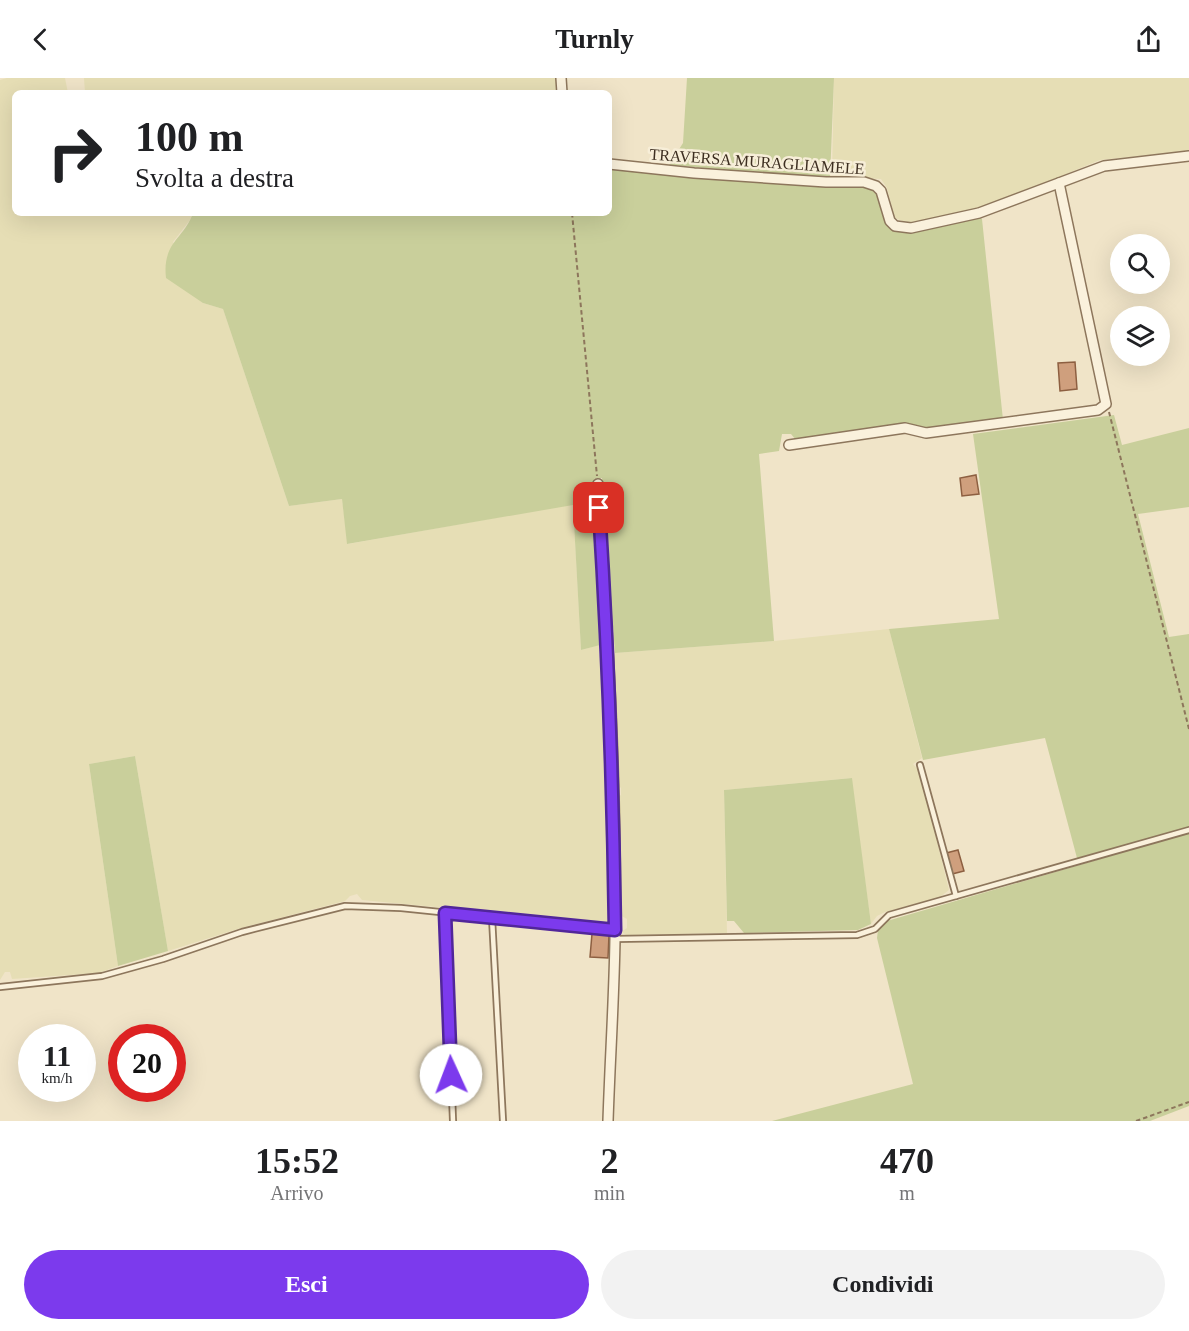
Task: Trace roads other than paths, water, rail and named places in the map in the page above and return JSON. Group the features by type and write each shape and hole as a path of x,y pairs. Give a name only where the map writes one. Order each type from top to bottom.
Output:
{"street":[{"name":"TRAVERSA MURAGLIAMELE","path":"612,164 694,173 826,182 864,182 876,186 881,191 890,221 895,226 910,228 979,213 1087,171 1118,163 1189,156"},
{"path":"789,445 905,428 926,433 1098,410 1106,404 1059,183"},
{"path":"598,484 609,659 613,773 615,935 608,1121"}],"lane":[{"path":"920,765 956,896"},
{"path":"0,987 102,976 163,959 242,932 345,906 401,908 615,935 857,935 875,929 889,915 1189,830"},
{"path":"445,913 453,1121"},
{"path":"492,918 503,1121"}]}
